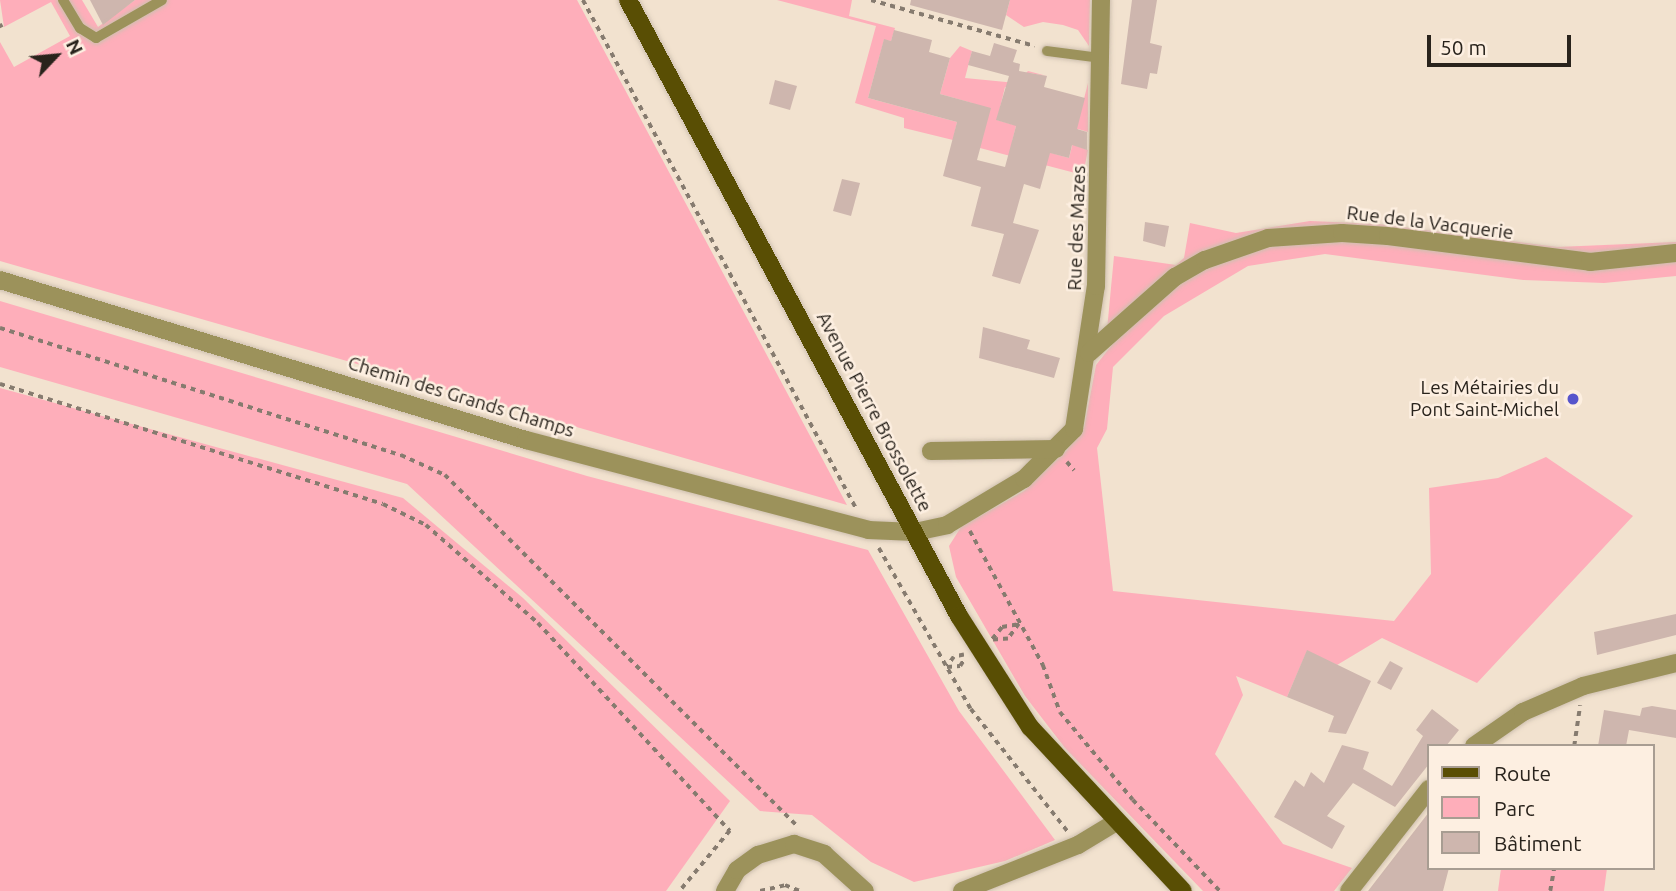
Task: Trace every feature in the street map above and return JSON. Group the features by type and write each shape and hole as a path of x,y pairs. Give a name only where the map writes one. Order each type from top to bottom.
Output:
{"main road":[{"name":"Avenue Pierre Brossolette","path":"628,0 959,615 1030,727 1183,891"}],"street":[{"name":"Rue des Mazes","path":"915,532 947,525 1024,479 1074,429 1089,353 1096,286 1101,0"},
{"name":"Rue de la Vacquerie","path":"1089,353 1175,277 1205,260 1268,238 1342,233 1388,236 1590,262 1676,253"},
{"name":"Chemin des Grands Champs","path":"0,280 526,440 868,530 915,532"},
{"path":"931,452 1056,449"},
{"path":"1477,744 1523,712 1583,686 1676,663"},
{"path":"1349,891 1428,790"},
{"path":"962,891 1078,845 1116,822"},
{"path":"725,891 737,870 781,845 794,844 824,854 865,891"}],"lane":[{"path":"63,0 80,28 96,38 162,0"},
{"path":"1047,51 1101,58"}],"path":[{"path":"583,0 868,530 971,709 1078,845"},
{"path":"870,0 1011,37 1047,51"},
{"path":"0,328 401,455 446,475 824,854"},
{"path":"0,384 383,503 426,525 538,624 730,831 680,891"},
{"path":"963,517 1018,624 1043,665 1060,712 1133,800 1220,891"},
{"path":"1018,624 1008,639 991,640 1002,627 1018,624"},
{"path":"967,654 960,666 947,667 954,657 967,654"},
{"path":"1574,744 1583,686"},
{"path":"1550,891 1554,870"},
{"path":"760,891 785,885 800,891"}],"green space":[{"path":"0,0 82,0 98,27 135,0 577,0 847,505 0,261 0,42 14,67 70,36 51,2 4,27"},
{"path":"777,0 852,0 849,16 895,28 891,41 884,40 868,98 957,122 953,140 904,128 904,118 855,103 876,26"},
{"path":"1010,0 1090,0 1089,46 1078,30 1063,25 1043,22 1024,27 1006,15"},
{"path":"960,46 972,51 965,78 1016,83 1028,71 1047,76 1029,73 1012,142 1069,158 1088,83 1088,132 1078,129 1074,145 1088,150 1083,175 980,148 972,103 940,94 950,58","holes":["1005,87 1023,91 1014,125 997,120"]},
{"path":"1310,221 1378,224 1557,247 1676,242 1676,249 1572,256 1483,246 1250,239 1107,330 1114,256 1176,265 1184,258 1190,223 1236,233"},
{"path":"1325,237 1493,255 1676,257 1676,276 1604,283 1523,280 1325,254 1248,266 1164,316 1113,367 1107,429 1097,448 1113,591 1394,621 1431,574 1429,488 1498,478 1546,457 1633,516 1477,683 1382,638 1337,665 1307,651 1287,697 1236,676 1243,695 1215,754 1283,844 1352,868 1334,891 1203,891 1065,748 1025,696 956,577 949,546 961,527 1024,491 1067,450 1084,428 1096,365 1134,317 1202,266 1268,243"},
{"path":"0,301 587,476 868,550 959,711 1055,840 1005,861 914,882 871,862 812,815 760,811 407,484 0,367"},
{"path":"0,388 403,498 523,598 730,801 666,891 0,891"},
{"path":"1501,870 1607,870 1604,891 1498,891"}],"building":[{"path":"90,0 135,0 103,25"},
{"path":"911,0 1010,0 1002,30 910,5"},
{"path":"1132,0 1157,0 1150,43 1162,46 1157,74 1150,73 1147,89 1121,84"},
{"path":"894,30 932,40 929,52 950,58 940,94 991,108 977,160 1005,167 1016,126 996,120 1009,76 968,65 972,51 990,56 994,43 1017,50 1013,62 1020,64 1019,71 1047,76 1044,87 1085,98 1077,129 1087,132 1087,150 1072,145 1069,158 1050,153 1040,189 1024,184 1013,223 1039,230 1020,284 992,276 1004,234 971,226 981,187 943,176 957,122 868,98 884,39 891,41"},
{"path":"775,80 797,86 790,110 769,104"},
{"path":"842,179 860,183 851,216 833,211"},
{"path":"1145,222 1169,226 1165,247 1143,241"},
{"path":"983,327 1030,340 1027,349 1060,358 1054,378 979,358"},
{"path":"1676,614 1676,635 1597,655 1594,632"},
{"path":"1307,650 1371,681 1346,734 1328,732 1334,716 1287,697"},
{"path":"1390,661 1403,668 1391,690 1377,683"},
{"path":"1652,706 1676,710 1676,738 1629,730 1626,744 1598,744 1604,710 1640,716 1642,708"},
{"path":"1432,709 1459,730 1448,744 1428,744 1428,765 1395,807 1353,783 1327,816 1345,826 1332,849 1274,817 1295,780 1304,787 1311,772 1324,783 1342,745 1369,752 1363,769 1392,786 1423,736 1416,730"},
{"path":"1428,813 1428,870 1448,870 1443,891 1368,891"}],"place":[{"name":"Les Métairies du Pont Saint-Michel","path":"1573,399"}]}
